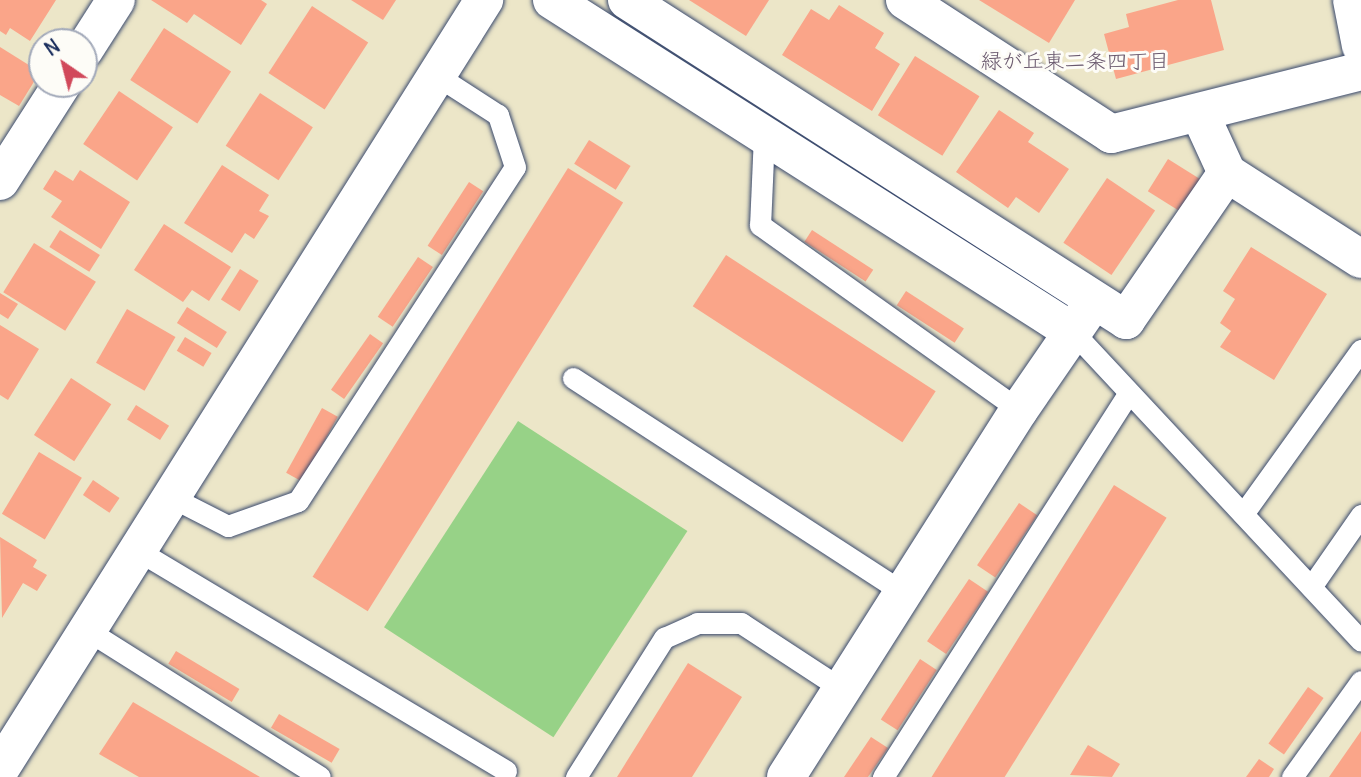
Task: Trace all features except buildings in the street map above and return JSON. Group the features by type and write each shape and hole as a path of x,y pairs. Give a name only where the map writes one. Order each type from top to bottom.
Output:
{"street":[{"path":"98,28 116,0"},
{"path":"0,769 484,0"},
{"path":"552,0 1073,332"},
{"path":"627,0 1126,320 1227,173"},
{"path":"905,0 1111,134 1200,114 1361,71"},
{"path":"1352,0 1361,46"},
{"path":"0,181 53,98"},
{"path":"1200,114 1227,173 1361,259"},
{"path":"786,777 1019,410 1095,299"}],"lane":[{"path":"171,497 228,526 298,501 515,167 498,115 436,75"},
{"path":"764,135 760,225 1019,410"},
{"path":"1073,332 1361,641"},
{"path":"1242,514 1361,350"},
{"path":"573,378 904,593"},
{"path":"883,777 1129,393"},
{"path":"1311,587 1361,516"},
{"path":"137,550 506,771"},
{"path":"576,777 664,638 696,623 741,623 842,689"},
{"path":"87,630 320,777"},
{"path":"1292,777 1361,681"}],"green space":[{"path":"518,421 687,531 553,737 384,627"}],"district":[{"name":"緑が丘東二条四丁目","path":"1075,61"}]}
